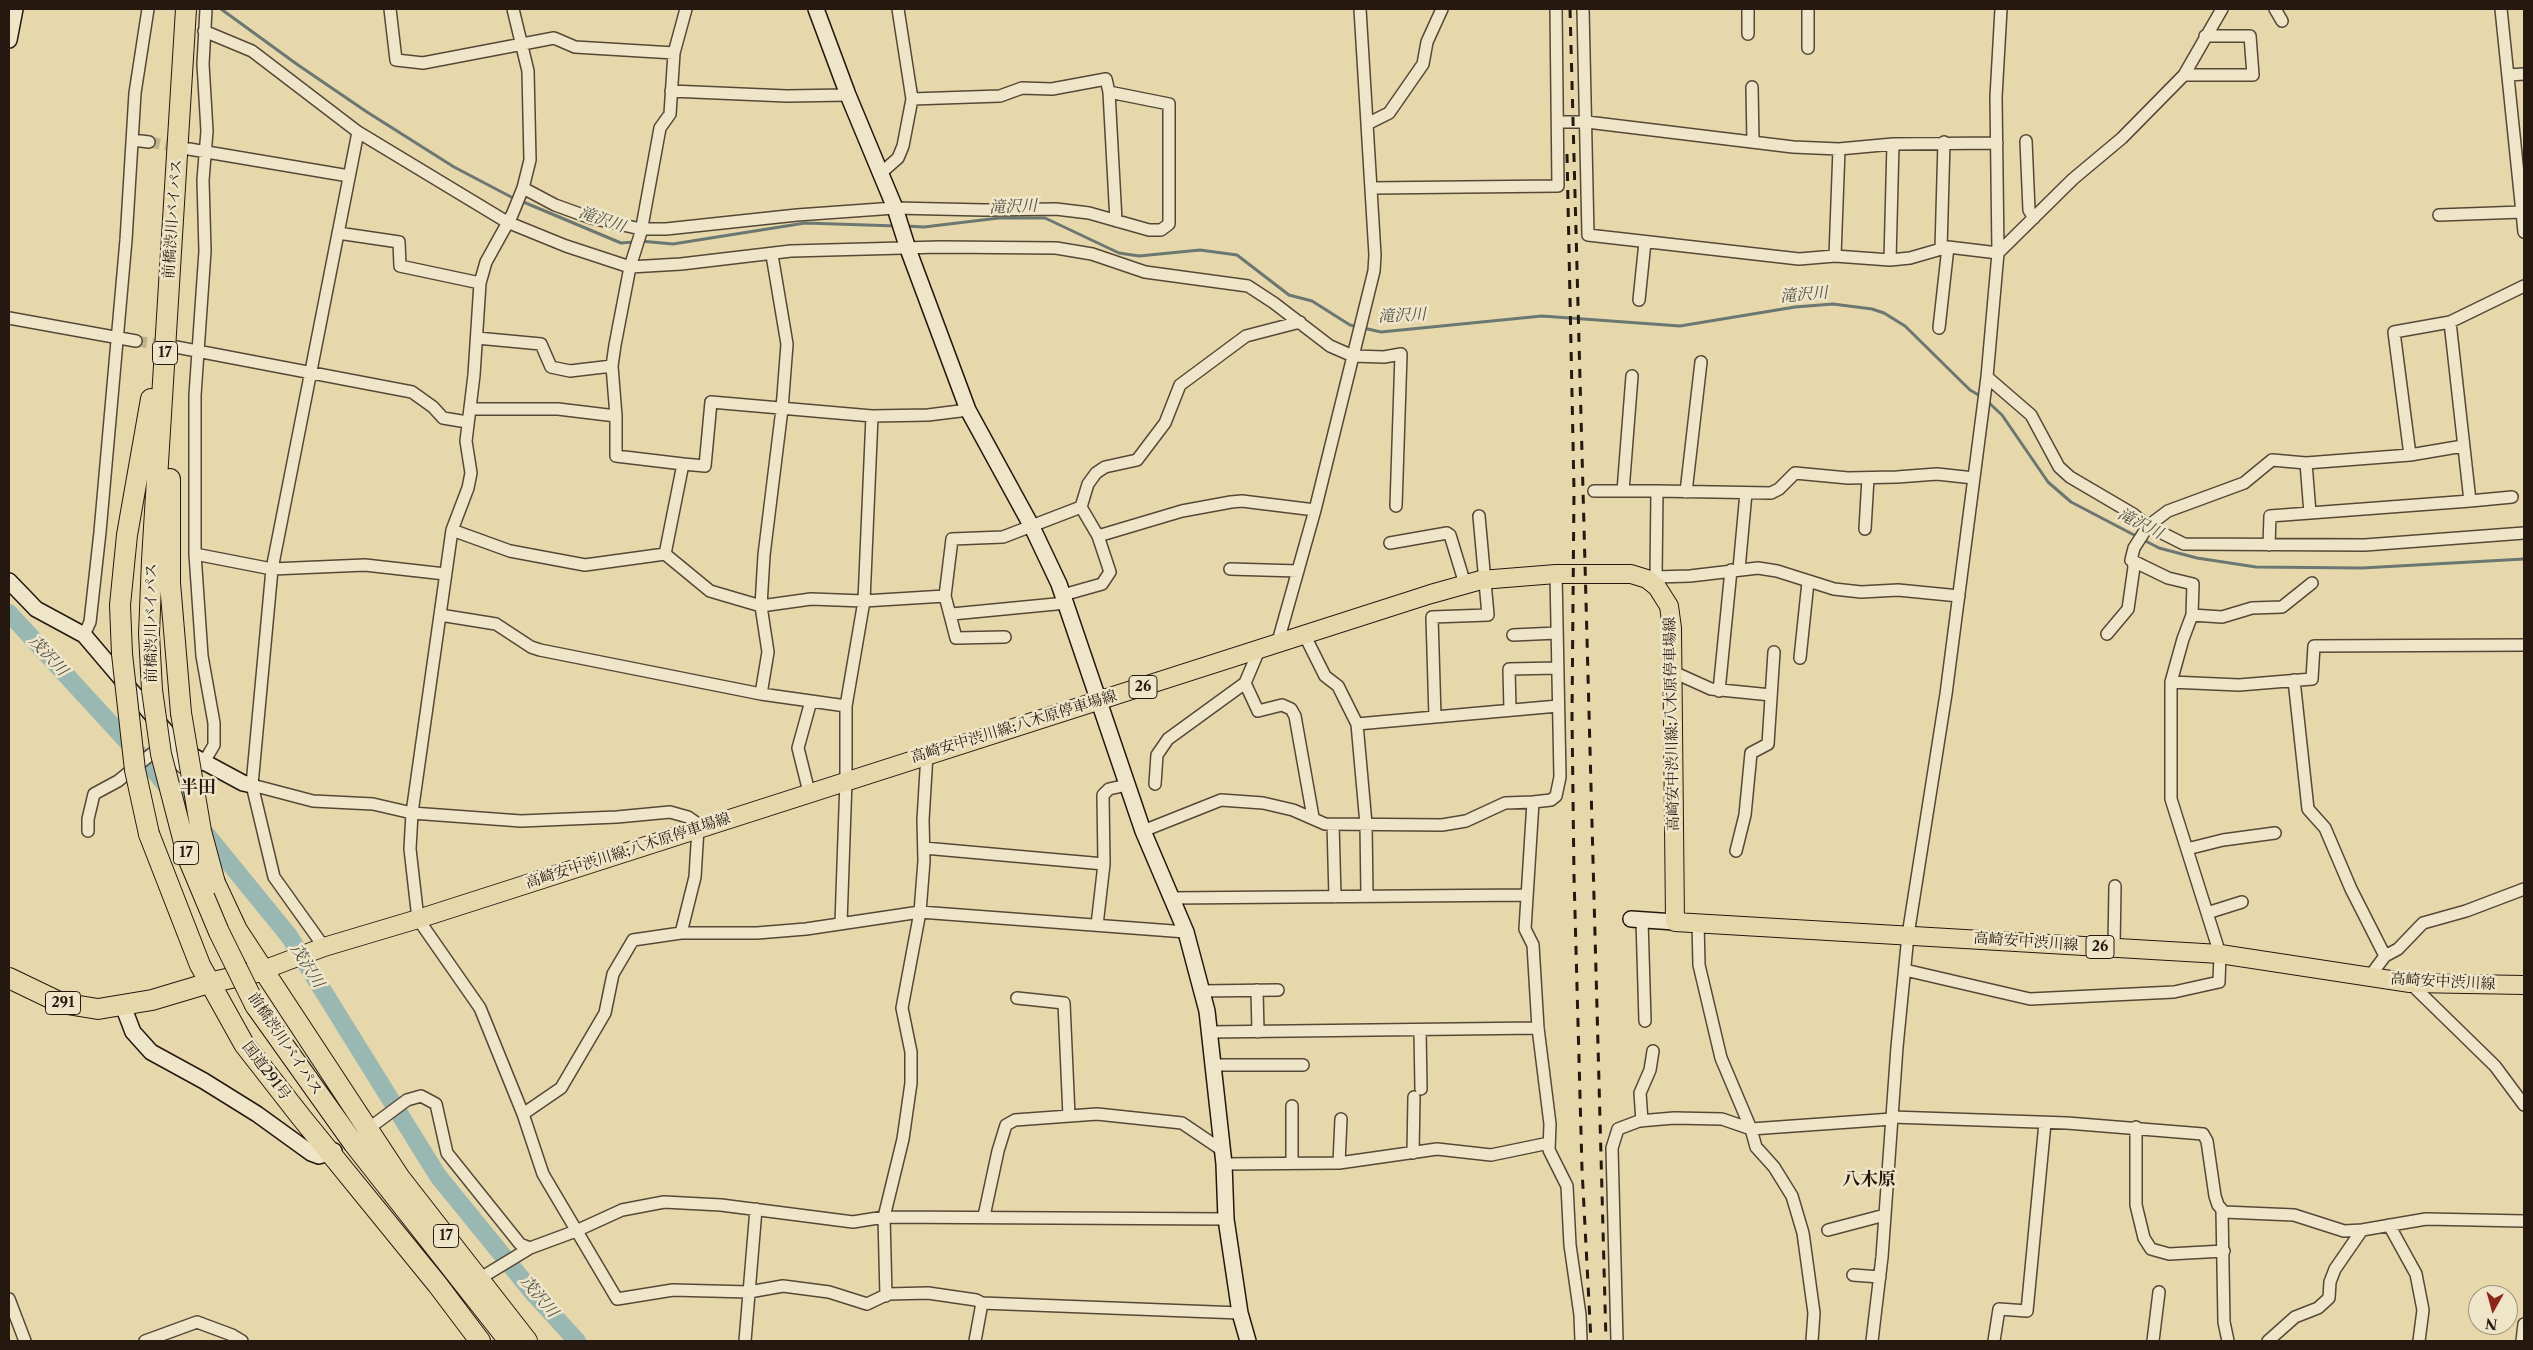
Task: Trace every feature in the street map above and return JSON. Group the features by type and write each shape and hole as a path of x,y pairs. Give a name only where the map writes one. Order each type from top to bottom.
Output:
{"highway":[{"name":"前橋渋川バイパス","path":"197,17 167,304 150,606 152,690 161,754 188,858 218,932 256,1005 354,1144 509,1341"},
{"name":"17","path":"167,304 127,535 120,605 122,654 135,770 148,834 175,906 209,983"},
{"name":"17","path":"163,386 170,422 170,583 181,713 201,831 215,883 236,930 400,1178 527,1341"},
{"name":"291","path":"9,978 48,998 74,1006 98,1009 152,1000 209,983 263,970"},
{"name":"国道291号","path":"209,983 244,1044 332,1152"},
{"name":"17","path":"332,1152 480,1341"},
{"name":"前橋渋川バイパス","path":"417,1226 496,1341"}],"main road":[{"name":"高崎安中渋川線;八木原停車場線","path":"317,949 418,919 927,754 1098,702 1465,584 1484,579 1556,574 1631,574 1654,580 1669,606 1672,628 1675,922"},
{"name":"高崎安中渋川線","path":"1675,922 2220,954 2410,982 2524,985"},
{"name":"26","path":"263,970 317,949"}],"street":[{"path":"9,40 15,9"},
{"path":"84,636 90,622 117,338 135,93 148,9"},
{"path":"390,9 396,60 423,63 554,38 575,47 674,52"},
{"path":"513,9 528,71 530,160 522,190 510,218 486,262 480,283 477,338 466,441 471,473 468,488 452,530 412,814 410,849 418,919 480,1008 522,1114 543,1174 617,1299 673,1290 749,1292 783,1286 828,1292 867,1304 886,1296 928,1293 976,1300 982,1303 1240,1313"},
{"path":"686,9 674,52 670,114 660,128 641,230 630,267 612,366 616,416 616,456 705,466 711,402 872,416 928,415 968,410"},
{"path":"816,9 848,94 896,208 908,248 968,410 1032,527 1065,599 1098,702 1143,831 1186,932 1209,1032 1223,1157 1226,1219 1240,1313 1248,1341"},
{"path":"882,173 898,158 903,146 912,99 898,9"},
{"path":"1277,645 1315,510 1374,271 1375,256 1360,9"},
{"path":"1367,124 1389,113 1423,64 1427,42 1442,9"},
{"path":"1371,188 1558,186 1556,9"},
{"path":"1583,9 1587,122 1588,236 1800,259 1835,256 1890,260 1910,258 1945,248 1998,253 2073,179 2122,138 2184,75 2222,9"},
{"path":"1748,9 1748,34"},
{"path":"1808,9 1808,48"},
{"path":"1872,1341 1880,1277 1908,935 1959,596 1987,378 1998,253 1996,97 2001,9"},
{"path":"2275,9 2282,21"},
{"path":"2501,9 2524,232"},
{"path":"197,17 252,51 358,132 510,218 566,246 630,267 674,265 772,255 792,251 908,248 1048,248 1092,254 1145,272 1248,286 1300,322 1330,346 1353,356 1384,358 1401,354 1396,506"},
{"path":"88,831 88,819 94,794 118,781 154,752 167,749 185,769 194,769 204,762 214,745 202,656 195,554 195,395 199,351 199,322 206,251 203,180 207,113 197,17"},
{"path":"2184,75 2253,75 2250,36 2205,36"},
{"path":"2508,75 2524,74"},
{"path":"912,99 1000,96 1022,88 1052,89 1106,79 1109,92 1116,221"},
{"path":"1752,87 1753,142"},
{"path":"671,91 787,96 848,94"},
{"path":"522,190 591,218 641,230 797,215 896,208 984,210 1056,208 1089,213 1149,230 1161,230 1169,224 1169,104 1109,92"},
{"path":"1558,122 1587,122 1793,147 1839,148 1944,142 1997,143"},
{"path":"317,949 274,877 252,785 272,569 309,373 358,132"},
{"path":"133,140 148,142"},
{"path":"2026,141 2028,210 2034,218"},
{"path":"1940,328 1945,248 1944,142"},
{"path":"1890,260 1894,144"},
{"path":"1835,256 1839,148"},
{"path":"189,149 349,176"},
{"path":"2439,215 2522,212"},
{"path":"338,233 399,242 400,266 480,283"},
{"path":"1639,300 1645,242"},
{"path":"761,694 768,652 761,606 765,545 782,409 786,344 772,255"},
{"path":"2410,455 2394,332 2450,322 2524,286"},
{"path":"9,318 136,341"},
{"path":"952,614 1065,599 1102,584 1110,572 1098,536 1081,507 1088,484 1096,473 1105,467 1137,460 1165,423 1180,384 1246,336 1300,322"},
{"path":"2450,322 2470,501"},
{"path":"477,338 542,344 551,367 570,371 612,366"},
{"path":"176,346 412,392 443,418 467,422"},
{"path":"1686,492 1701,362"},
{"path":"1623,491 1632,376"},
{"path":"1987,378 2031,415 2059,467 2070,477 2118,505 2147,528 2184,544 2365,545 2524,533"},
{"path":"470,409 558,409 616,416"},
{"path":"841,923 846,780 846,706 864,601 872,416"},
{"path":"2107,634 2128,609 2134,567 2131,560 2134,548 2147,528 2168,511 2244,483 2272,460 2306,463 2410,455 2463,446"},
{"path":"2306,463 2310,513"},
{"path":"665,554 683,464"},
{"path":"1594,492 1776,491 1795,473 1868,478 1937,474 1974,478"},
{"path":"1865,529 1868,478"},
{"path":"1657,491 1654,580 1758,568 1777,571 1834,589 1861,592 1898,590 1959,596"},
{"path":"1719,691 1746,492"},
{"path":"2269,545 2270,516 2512,497"},
{"path":"1098,536 1182,511 1230,502 1242,501 1315,510"},
{"path":"1005,637 956,638 952,614 945,596 952,539 1003,537 1081,507"},
{"path":"1435,716 1432,617 1488,615 1479,516"},
{"path":"452,530 510,551 585,565 665,554 710,591 761,606 811,599 864,601 945,596"},
{"path":"1390,543 1450,534 1465,584"},
{"path":"195,554 272,569 365,565 445,574"},
{"path":"1905,970 2030,999 2174,992 2219,982 2220,954 2171,799 2171,682 2192,615 2193,584 2168,578 2133,561"},
{"path":"1230,569 1298,571"},
{"path":"1143,831 1221,800 1263,803 1313,817 1325,824 1442,825 1466,820 1505,803 1551,800 1556,796 1560,777 1556,574"},
{"path":"9,581 36,609 84,636 169,735 193,756 243,783 313,801 373,804 412,814 521,821 632,817 670,812 688,817 698,824 698,828 695,877 682,933"},
{"path":"1800,658 1808,582"},
{"path":"2192,615 2222,617 2252,608 2282,607 2312,582"},
{"path":"440,615 496,624 531,647 540,650 761,694 846,706"},
{"path":"1513,635 1557,633"},
{"path":"1305,636 1325,676 1338,686 1357,724 1366,824 1367,896"},
{"path":"2171,682 2239,685 2312,679 2314,646 2524,645"},
{"path":"1155,784 1157,754 1168,739 1245,683 1259,650"},
{"path":"1736,851 1745,815 1751,753 1768,744 1774,652"},
{"path":"1510,710 1509,669 1558,668"},
{"path":"1671,671 1719,691 1770,695"},
{"path":"2294,680 2308,809 2325,828 2351,889 2385,956"},
{"path":"1245,683 1258,711 1282,705 1291,709 1295,716 1313,817"},
{"path":"809,792 798,748 811,701"},
{"path":"1357,724 1558,706"},
{"path":"886,1296 884,1217 903,1139 911,1083 911,1052 902,1008 920,912 927,754"},
{"path":"1097,925 1104,864 1102,796 1109,790 1127,785"},
{"path":"1533,802 1525,929 1534,946 1538,1028 1550,1124 1549,1150 1567,1186 1570,1245 1580,1315 1581,1341"},
{"path":"1333,824 1335,897"},
{"path":"2187,849 2223,840 2275,834"},
{"path":"924,848 1104,864"},
{"path":"2114,947 2115,886"},
{"path":"2370,976 2385,956 2398,949 2423,923 2466,911 2524,889"},
{"path":"1171,898 1527,895"},
{"path":"2207,913 2242,902"},
{"path":"522,1114 561,1088 605,1013 613,974 633,940 682,933 757,933 920,912 1186,932"},
{"path":"1645,1021 1636,919 1675,922"},
{"path":"1698,923 1699,965 1721,1058 1751,1129 1756,1147 1774,1167 1792,1196 1803,1233 1814,1313 1812,1341"},
{"path":"2410,982 2495,1066 2524,1105"},
{"path":"1257,990 1258,1032"},
{"path":"1201,991 1278,990"},
{"path":"1017,998 1064,1003 1069,1116"},
{"path":"123,1006 133,1032 151,1052 249,1109 311,1153 319,1156 332,1152"},
{"path":"1209,1032 1538,1028"},
{"path":"1413,1153 1418,1093 1420,1030"},
{"path":"1642,1121 1640,1093 1650,1070 1652,1051"},
{"path":"1213,1065 1303,1065"},
{"path":"368,1128 407,1100 422,1096 436,1104 447,1153 520,1244 530,1248"},
{"path":"1292,1106 1292,1163"},
{"path":"984,1216 998,1151 1006,1125 1015,1120 1096,1114 1182,1123 1223,1157 1292,1163 1339,1164 1437,1149 1491,1155 1549,1143"},
{"path":"1617,1341 1612,1148 1618,1129 1642,1121 1674,1118 1722,1119 1751,1129 1892,1118 2136,1127 2203,1134 2207,1141 2214,1196 2222,1210 2224,1322 2228,1341"},
{"path":"1339,1164 1341,1119"},
{"path":"1994,1341 1999,1309 2026,1311 2045,1123"},
{"path":"2136,1127 2136,1205 2144,1238 2151,1249 2169,1254 2224,1251"},
{"path":"479,1279 530,1248 576,1231 622,1210 664,1202 756,1209 853,1222 884,1217 984,1216 1226,1219"},
{"path":"745,1341 756,1209"},
{"path":"2222,1210 2238,1214 2294,1216 2344,1231 2362,1230 2426,1219 2524,1221"},
{"path":"1828,1230 1885,1215"},
{"path":"2389,1225 2416,1274 2423,1310 2419,1341"},
{"path":"2268,1341 2295,1317 2318,1308 2329,1298 2330,1282 2335,1269 2362,1230"},
{"path":"1854,1275 1880,1277"},
{"path":"2153,1341 2159,1292"},
{"path":"9,1299 25,1341"},
{"path":"975,1341 982,1303"},
{"path":"145,1341 197,1322 232,1335 242,1341"},
{"path":"2522,1341 2524,1324"}],"waterway":[{"name":"滝沢川","path":"221,9 367,112 454,167 515,199"},
{"name":"滝沢川","path":"521,201 621,243 634,242"},
{"name":"滝沢川","path":"906,226 924,227 999,218 1045,218 1119,253 1139,256 1200,250 1237,255 1289,295 1312,301 1350,325 1381,332 1542,316 1680,326 1795,307 1833,304 1872,309 1884,313 1905,326 1970,390 1982,397"},
{"name":"滝沢川","path":"640,241 673,244 805,223 897,226"},
{"name":"滝沢川","path":"1987,401 2002,415 2048,482 2071,502 2159,548 2197,558 2256,567 2362,568 2524,559"},
{"name":"茂沢川","path":"9,613 157,774 289,936 438,1176 534,1294 577,1341"}],"tunnel":[{"path":"149,142 182,148"},
{"path":"136,341 169,346"}],"railway":[{"path":"1570,9 1606,1341"},
{"path":"1567,154 1574,490 1572,716 1574,876 1582,1169 1591,1341"}],"district":[{"name":"半田","path":"198,788"},
{"name":"八木原","path":"1869,1180"}]}
